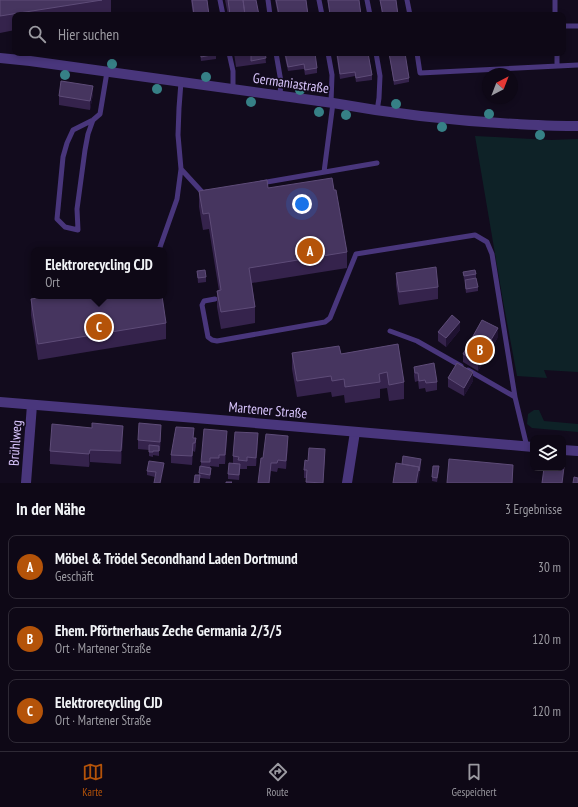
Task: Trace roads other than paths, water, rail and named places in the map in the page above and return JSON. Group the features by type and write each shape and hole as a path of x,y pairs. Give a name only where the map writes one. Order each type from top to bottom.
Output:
{"street":[{"name":"Germaniastraße","path":"0,58 280,95 377,111 475,122 578,126"},
{"name":"Martener Straße","path":"0,402 530,447"},
{"name":"Brühlweg","path":"26,483 32,405"},
{"path":"347,483 356,432"},
{"path":"566,450 578,451"}],"lane":[{"path":"220,0 222,12"},
{"path":"268,0 270,12"},
{"path":"319,0 321,12"},
{"path":"367,0 369,12"},
{"path":"407,0 409,12"},
{"path":"555,0 555,12"},
{"path":"566,26 578,26"},
{"path":"230,56 233,71 233,89"},
{"path":"276,56 280,95"},
{"path":"324,172 332,103 332,75 329,56"},
{"path":"377,56 380,76 377,111"},
{"path":"417,56 420,73 578,65"},
{"path":"556,56 557,66"},
{"path":"93,120 88,134 85,150 77,209 78,230 65,227 57,219 63,157 73,130 93,120 100,114 107,72"},
{"path":"160,247 177,199 181,169 178,136 181,82"},
{"path":"256,184 377,163"},
{"path":"181,169 203,193 211,192"},
{"path":"215,299 204,301 202,305 208,337 212,340 217,341 325,322 330,318 356,254 475,235 487,242 492,254 515,398 530,447"},
{"path":"390,331 418,341 515,398"}],"place":[{"name":"Möbel & Trödel Secondhand Laden Dortmund","path":"310,251"},
{"name":"Elektrorecycling CJD","path":"99,327"},
{"name":"Ehem. Pförtnerhaus Zeche Germania 2/3/5","path":"480,350"}]}
